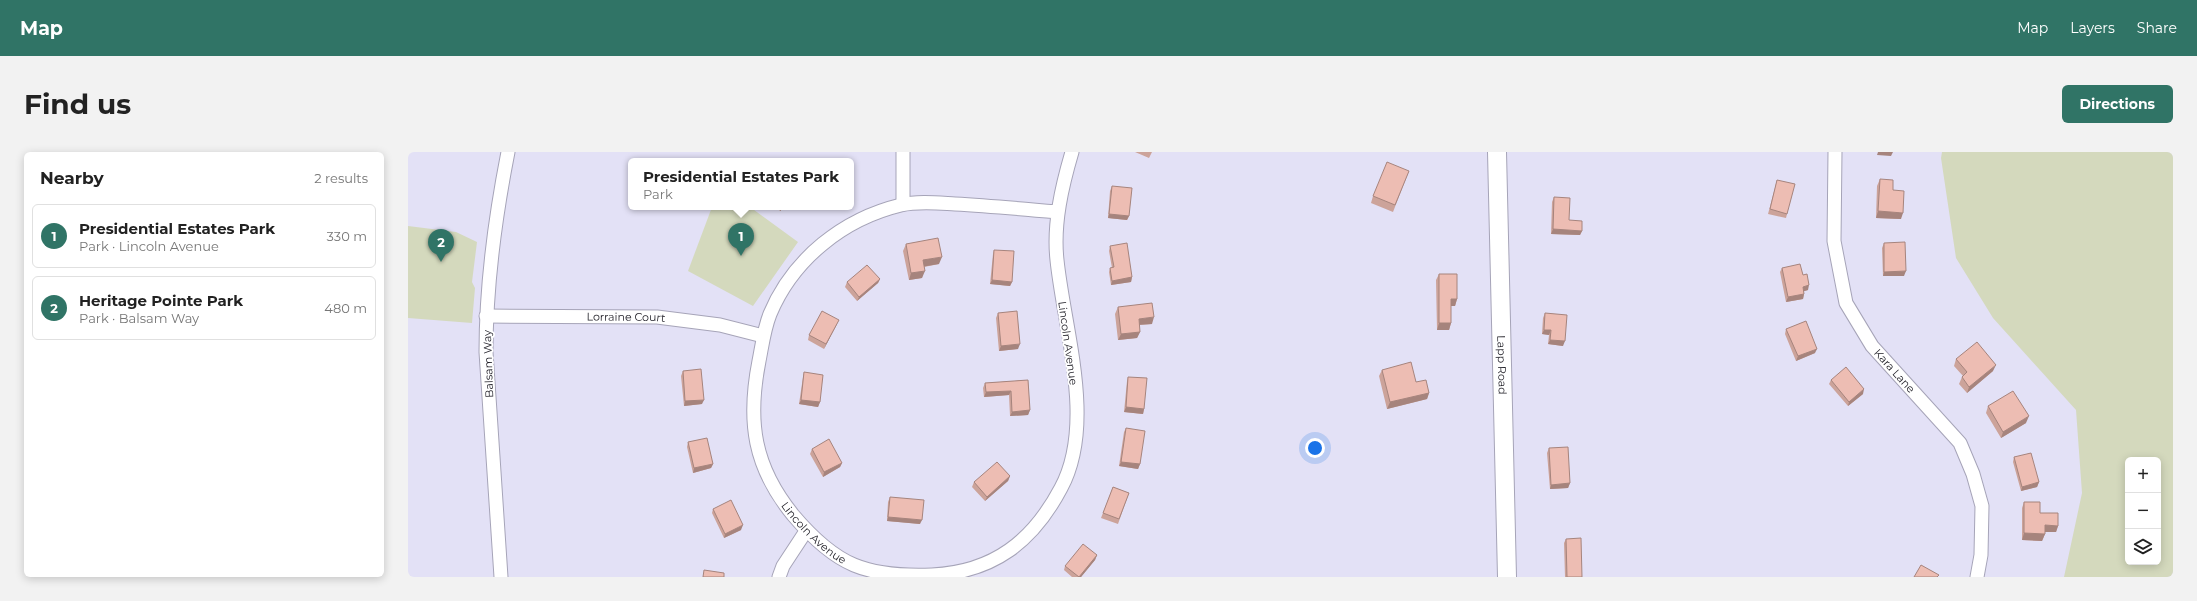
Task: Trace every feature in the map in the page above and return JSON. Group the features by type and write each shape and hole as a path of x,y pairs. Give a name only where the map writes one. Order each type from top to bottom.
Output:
{"street":[{"name":"Balsam Way","path":"501,577 486,352 486,316 498,202 508,152"},
{"path":"903,152 903,204"},
{"name":"Lincoln Avenue","path":"1058,212 934,203 903,204 868,215 820,244 800,264 786,284 770,314 753,391 753,416 756,441 767,474 779,497 806,531 837,556 855,565 878,572 912,575 947,574 981,565 1002,557 1019,544 1051,506 1069,472 1077,433 1075,384 1056,257 1058,212 1064,179 1072,152"},
{"name":"Lapp Road","path":"1497,152 1508,577"},
{"name":"Kara Lane","path":"1835,152 1834,241 1838,269 1846,304 1872,346 1960,443 1973,474 1982,506 1981,554 1977,577"},
{"name":"Lorraine Court","path":"486,316 657,317 720,325 764,336"},
{"path":"779,577 783,566 806,531"}],"green space":[{"path":"1942,152 2173,152 2173,577 2064,577 2082,493 2076,410 1993,318 1956,258 1941,158"},
{"path":"711,210 754,210 798,242 753,306 688,271"},
{"path":"408,226 456,232 477,242 472,282 475,288 472,323 408,318"}],"building":[{"path":"1387,162 1409,171 1395,205 1373,196"},
{"path":"1880,179 1893,180 1893,190 1904,191 1903,213 1878,211"},
{"path":"1777,180 1795,184 1787,214 1770,209"},
{"path":"1112,186 1132,188 1129,216 1109,214"},
{"path":"1554,197 1570,198 1569,220 1582,221 1582,231 1553,229"},
{"path":"938,238 942,257 923,260 925,271 911,273 906,244"},
{"path":"1905,242 1906,271 1884,272 1884,243"},
{"path":"1127,243 1132,277 1112,281 1110,268 1114,267 1110,246"},
{"path":"994,250 1014,251 1012,282 992,280"},
{"path":"1800,264 1803,275 1807,274 1809,285 1803,287 1804,294 1788,297 1782,268"},
{"path":"867,265 880,279 859,297 847,282"},
{"path":"1439,274 1457,274 1457,299 1451,299 1451,323 1439,323"},
{"path":"1152,303 1154,317 1139,319 1140,332 1121,334 1118,307"},
{"path":"822,311 839,320 826,344 809,335"},
{"path":"1017,311 1020,344 1001,346 998,313"},
{"path":"1545,313 1567,315 1565,341 1550,340 1551,330 1544,330"},
{"path":"1806,321 1817,349 1798,356 1786,329"},
{"path":"1977,342 1996,365 1969,387 1962,377 1967,372 1956,359"},
{"path":"1411,362 1416,382 1426,380 1429,393 1390,402 1382,370"},
{"path":"1846,367 1864,389 1849,402 1831,380"},
{"path":"701,369 704,400 685,401 683,371"},
{"path":"804,372 823,375 820,402 801,400"},
{"path":"1128,377 1147,378 1144,409 1126,407"},
{"path":"1028,380 1030,410 1012,412 1011,391 986,392 985,383"},
{"path":"2013,391 2029,416 2003,432 1988,406"},
{"path":"1126,428 1145,431 1140,464 1121,462"},
{"path":"707,438 713,464 694,468 688,442"},
{"path":"829,439 842,463 824,472 812,449"},
{"path":"1568,447 1570,483 1551,485 1549,448"},
{"path":"2031,453 2039,482 2022,487 2014,457"},
{"path":"997,462 1010,476 987,497 974,482"},
{"path":"1113,487 1129,493 1119,519 1103,513"},
{"path":"890,497 924,500 922,520 888,517"},
{"path":"731,500 743,525 725,534 713,509"},
{"path":"2024,502 2040,502 2040,513 2058,513 2058,526 2045,525 2045,534 2024,533"},
{"path":"1581,538 1582,577 1567,577 1566,539"},
{"path":"1083,544 1097,555 1079,577 1065,566"},
{"path":"1921,565 1939,575 1937,577 1914,577"},
{"path":"704,570 724,573 724,577 703,577"}],"place":[{"name":"Presidential Estates Park","path":"741,256"},
{"name":"Heritage Pointe Park","path":"441,262"}]}
